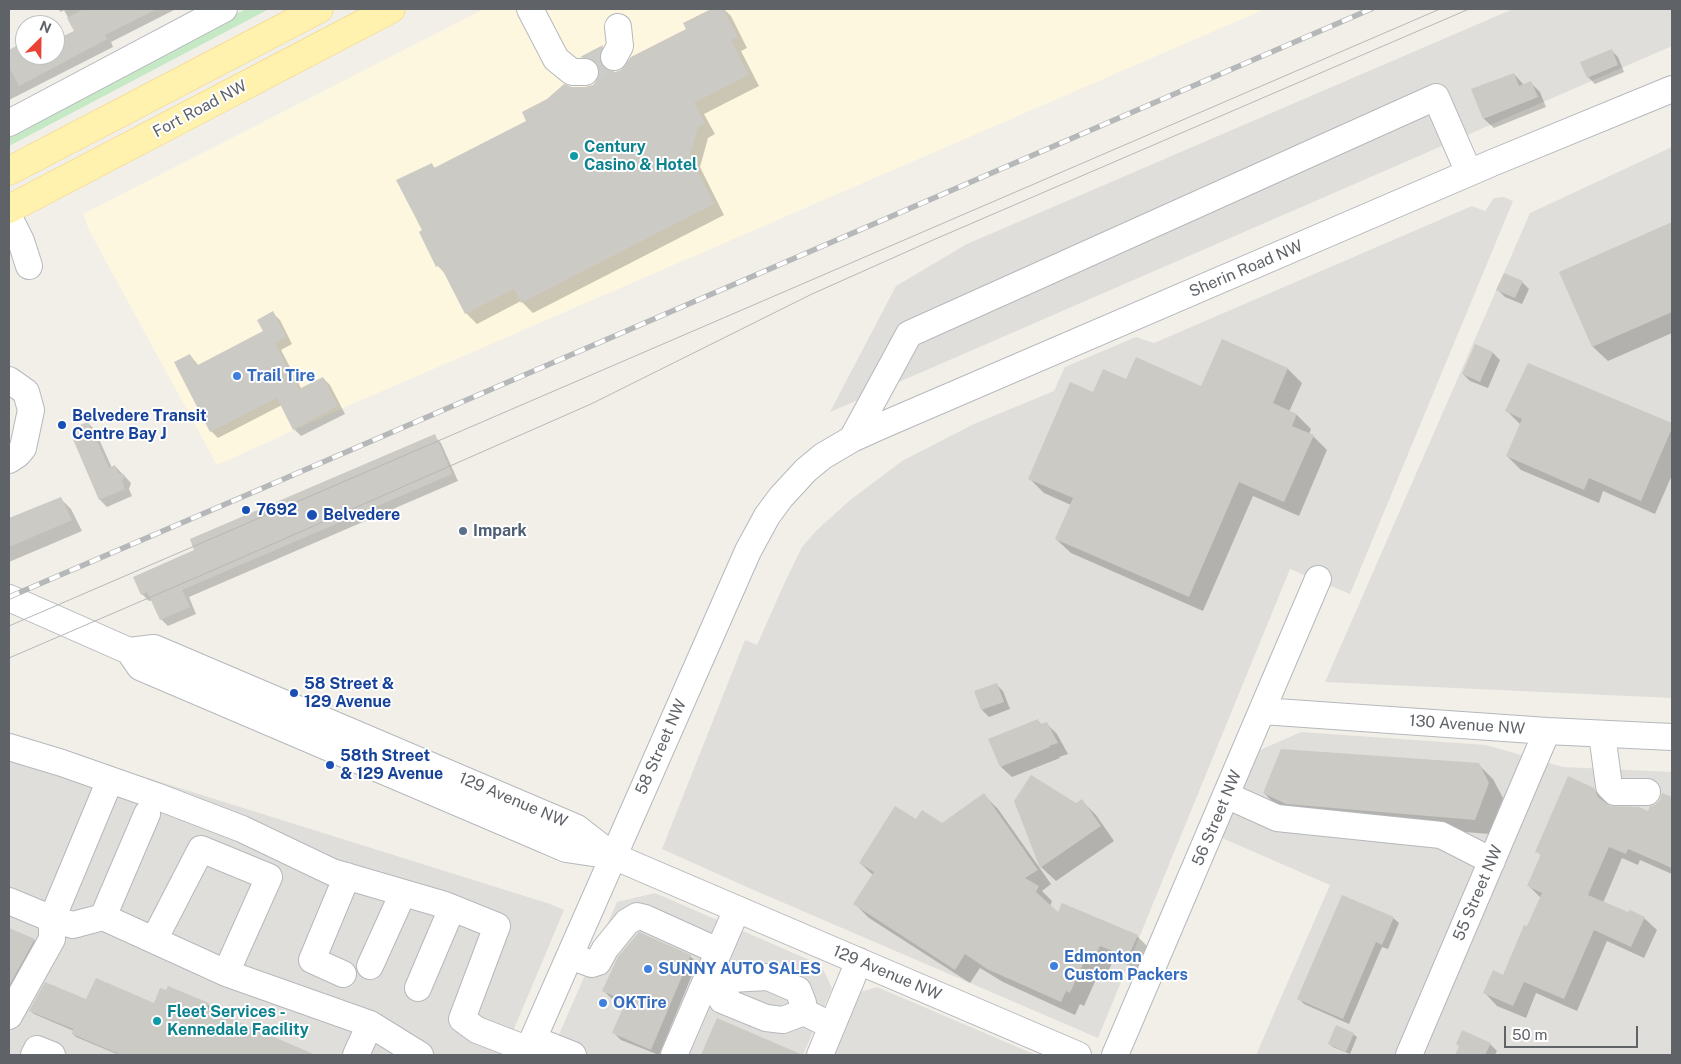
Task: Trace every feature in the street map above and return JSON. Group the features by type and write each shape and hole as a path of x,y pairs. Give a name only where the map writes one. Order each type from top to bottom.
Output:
{"main road":[{"name":"Fort Road NW","path":"9,171 319,9"},
{"name":"Fort Road NW","path":"9,209 391,9"}],"street":[{"path":"9,123 224,9"},
{"path":"530,9 556,59 572,72 585,72"},
{"path":"614,58 620,46 618,27"},
{"name":"Sherin Road NW","path":"823,456 852,438 1469,173 1672,89"},
{"path":"852,438 909,334 1436,97 1469,173"},
{"path":"9,217 21,241 29,266"},
{"path":"9,380 26,392 30,404 19,425 23,448 9,460"},
{"name":"58 Street NW","path":"529,1048 758,532 781,497 806,470 823,456"},
{"name":"56 Street NW","path":"1115,1055 1318,579"},
{"name":"129 Avenue NW","path":"9,598 129,651 154,648 577,828 613,856 1078,1055"},
{"name":"130 Avenue NW","path":"1262,711 1547,731 1672,737"},
{"name":"55 Street NW","path":"1410,1055 1547,731"},
{"path":"1602,734 1609,786 1615,792 1646,792"},
{"path":"11,754 45,757 242,829 332,872 452,908 498,926 462,1019 477,1030 529,1048 573,1055"},
{"path":"9,1016 52,939 52,919 110,780"},
{"path":"1226,796 1277,818 1441,835 1492,861"},
{"path":"103,917 147,814"},
{"path":"154,940 201,849 269,877 226,973"},
{"path":"343,974 312,960 348,876"},
{"path":"370,966 403,893"},
{"path":"9,901 73,926 103,917 226,973 420,1055"},
{"path":"418,988 452,908"},
{"path":"674,1055 720,967 737,909"},
{"path":"570,956 592,964 598,962 605,949 627,922 637,916 645,918 720,967 768,977 798,990 803,1002 804,1012"},
{"path":"820,1055 859,962"},
{"path":"720,967 722,1000 766,1018 783,1020 804,1012 832,1026"},
{"path":"356,1055 381,1039"},
{"path":"34,1055 37,1049 52,1055"}],"shaded area":[{"path":"484,9 1265,9 343,408 217,465 89,230 83,214"},
{"path":"1513,9 1672,9 1672,46 830,412 896,286 967,244"},
{"path":"1672,147 1672,698 1325,682 1530,213"},
{"path":"1504,197 1513,201 1350,594 1290,569 1098,1038 662,849 745,640 757,645 802,547 817,530 849,501 902,461 974,424 1054,391 1065,367 1136,337 1154,343 1472,206 1485,211 1494,198"},
{"path":"1301,732 1486,745 1563,767 1672,772 1672,1055 1256,1055 1330,885 1222,838 1260,750"},
{"path":"9,737 39,744 550,904 564,910 503,1055 9,1055"},
{"path":"655,893 821,965 832,988 803,1055 550,1055 617,902"},
{"path":"877,987 1036,1055 834,1055 860,992"}],"green space":[{"path":"246,9 269,9 9,146 9,133"}],"building":[{"path":"84,9 157,9 105,35 107,39 65,61 65,35 74,31 67,18"},
{"name":"Century Casino & Hotel","path":"711,9 723,9 738,37 731,40 749,75 694,103 705,123 698,127 690,155 714,204 521,303 514,289 465,314 440,265 436,267 419,232 422,230 396,180 432,163 434,168 526,121 522,112 547,99 564,84 572,87 593,85 598,79 600,72 598,65 592,59 580,57 603,45 599,57 602,65 607,70 615,72 621,70 631,57 686,29 683,23"},
{"path":"15,47 15,65 58,65 19,86 9,67 9,50"},
{"path":"1612,49 1618,65 1587,78 1580,62"},
{"path":"1514,73 1519,86 1531,81 1538,97 1483,119 1471,89"},
{"path":"1672,222 1672,312 1592,347 1559,272"},
{"path":"1504,273 1523,281 1515,298 1496,290"},
{"name":"Trail Tire","path":"273,311 286,337 275,343 299,389 323,377 338,406 293,430 277,398 210,432 174,362 190,354 196,366 263,331 257,320"},
{"path":"1222,339 1288,368 1273,403 1297,414 1292,426 1314,435 1284,502 1239,482 1189,597 1055,539 1073,498 1028,479 1070,382 1093,392 1103,369 1126,379 1136,357 1201,386"},
{"path":"1475,344 1493,352 1480,382 1462,374"},
{"path":"1528,363 1672,423 1672,428 1641,501 1589,478 1584,490 1506,456 1522,419 1505,411"},
{"path":"88,422 109,468 115,465 118,473 125,475 122,481 125,489 99,500 72,437 78,435 75,427"},
{"path":"435,434 452,474 182,590 190,607 160,620 147,592 141,595 133,577 194,550 190,539"},
{"path":"61,497 72,520 9,547 9,518"},
{"path":"997,683 1004,702 981,710 974,691"},
{"path":"1038,719 1040,724 1047,722 1058,743 1000,767 988,739"},
{"path":"1281,749 1479,763 1489,783 1475,820 1286,804 1263,793"},
{"path":"1031,775 1076,803 1082,799 1101,826 1040,868 1014,801"},
{"path":"1568,776 1594,788 1598,797 1610,806 1639,807 1648,811 1650,806 1655,805 1660,800 1662,793 1672,797 1672,868 1628,849 1626,854 1609,847 1588,895 1645,917 1631,947 1594,930 1564,999 1524,982 1513,1006 1483,993 1493,970 1503,975 1524,925 1527,926 1542,893 1527,886 1541,854 1535,852"},
{"path":"984,793 1038,870 1025,878 1039,886 1036,892 1058,912 1062,903 1138,935 1128,957 1100,946 1091,965 1084,962 1070,993 1066,991 1061,1002 987,969 965,954 955,970 853,904 874,872 859,863 895,806 916,819 922,810 942,823"},
{"path":"1342,895 1394,917 1382,945 1376,942 1343,1019 1297,999"},
{"path":"9,928 35,939 9,986"},
{"name":"SUNNY AUTO SALES","path":"639,932 691,955 651,1050 612,1033 626,1001 602,991 618,957"},
{"name":"Fleet Services - Kennedale Facility","path":"96,978 154,1003 160,988 166,990 168,986 209,1003 206,1008 316,1055 121,1055 72,1034 73,1029 29,1011 45,982 86,999"},
{"path":"717,1018 803,1055 701,1055"},
{"path":"1336,1025 1354,1033 1346,1052 1328,1044"},
{"path":"1462,1030 1491,1043 1485,1055 1455,1055 1459,1046 1456,1044"}],"tunnel":[{"path":"585,72 614,57"}],"tram line":[{"path":"9,626 1440,9"},
{"path":"9,658 591,404 812,294 933,240 1469,9"}],"railway":[{"path":"9,597 1371,9"}],"place":[{"name":"Century Casino & Hotel","path":"574,156"},
{"name":"Trail Tire","path":"237,376"},
{"name":"Belvedere Transit Centre Bay J","path":"62,425"},
{"name":"7692","path":"246,510"},
{"name":"Belvedere","path":"312,515"},
{"name":"Impark","path":"463,531"},
{"name":"58 Street & 129 Avenue","path":"294,693"},
{"name":"58th Street & 129 Avenue","path":"330,765"},
{"name":"Edmonton Custom Packers","path":"1054,966"},
{"name":"SUNNY AUTO SALES","path":"648,969"},
{"name":"OKTire","path":"603,1003"},
{"name":"Fleet Services - Kennedale Facility","path":"157,1021"}]}
